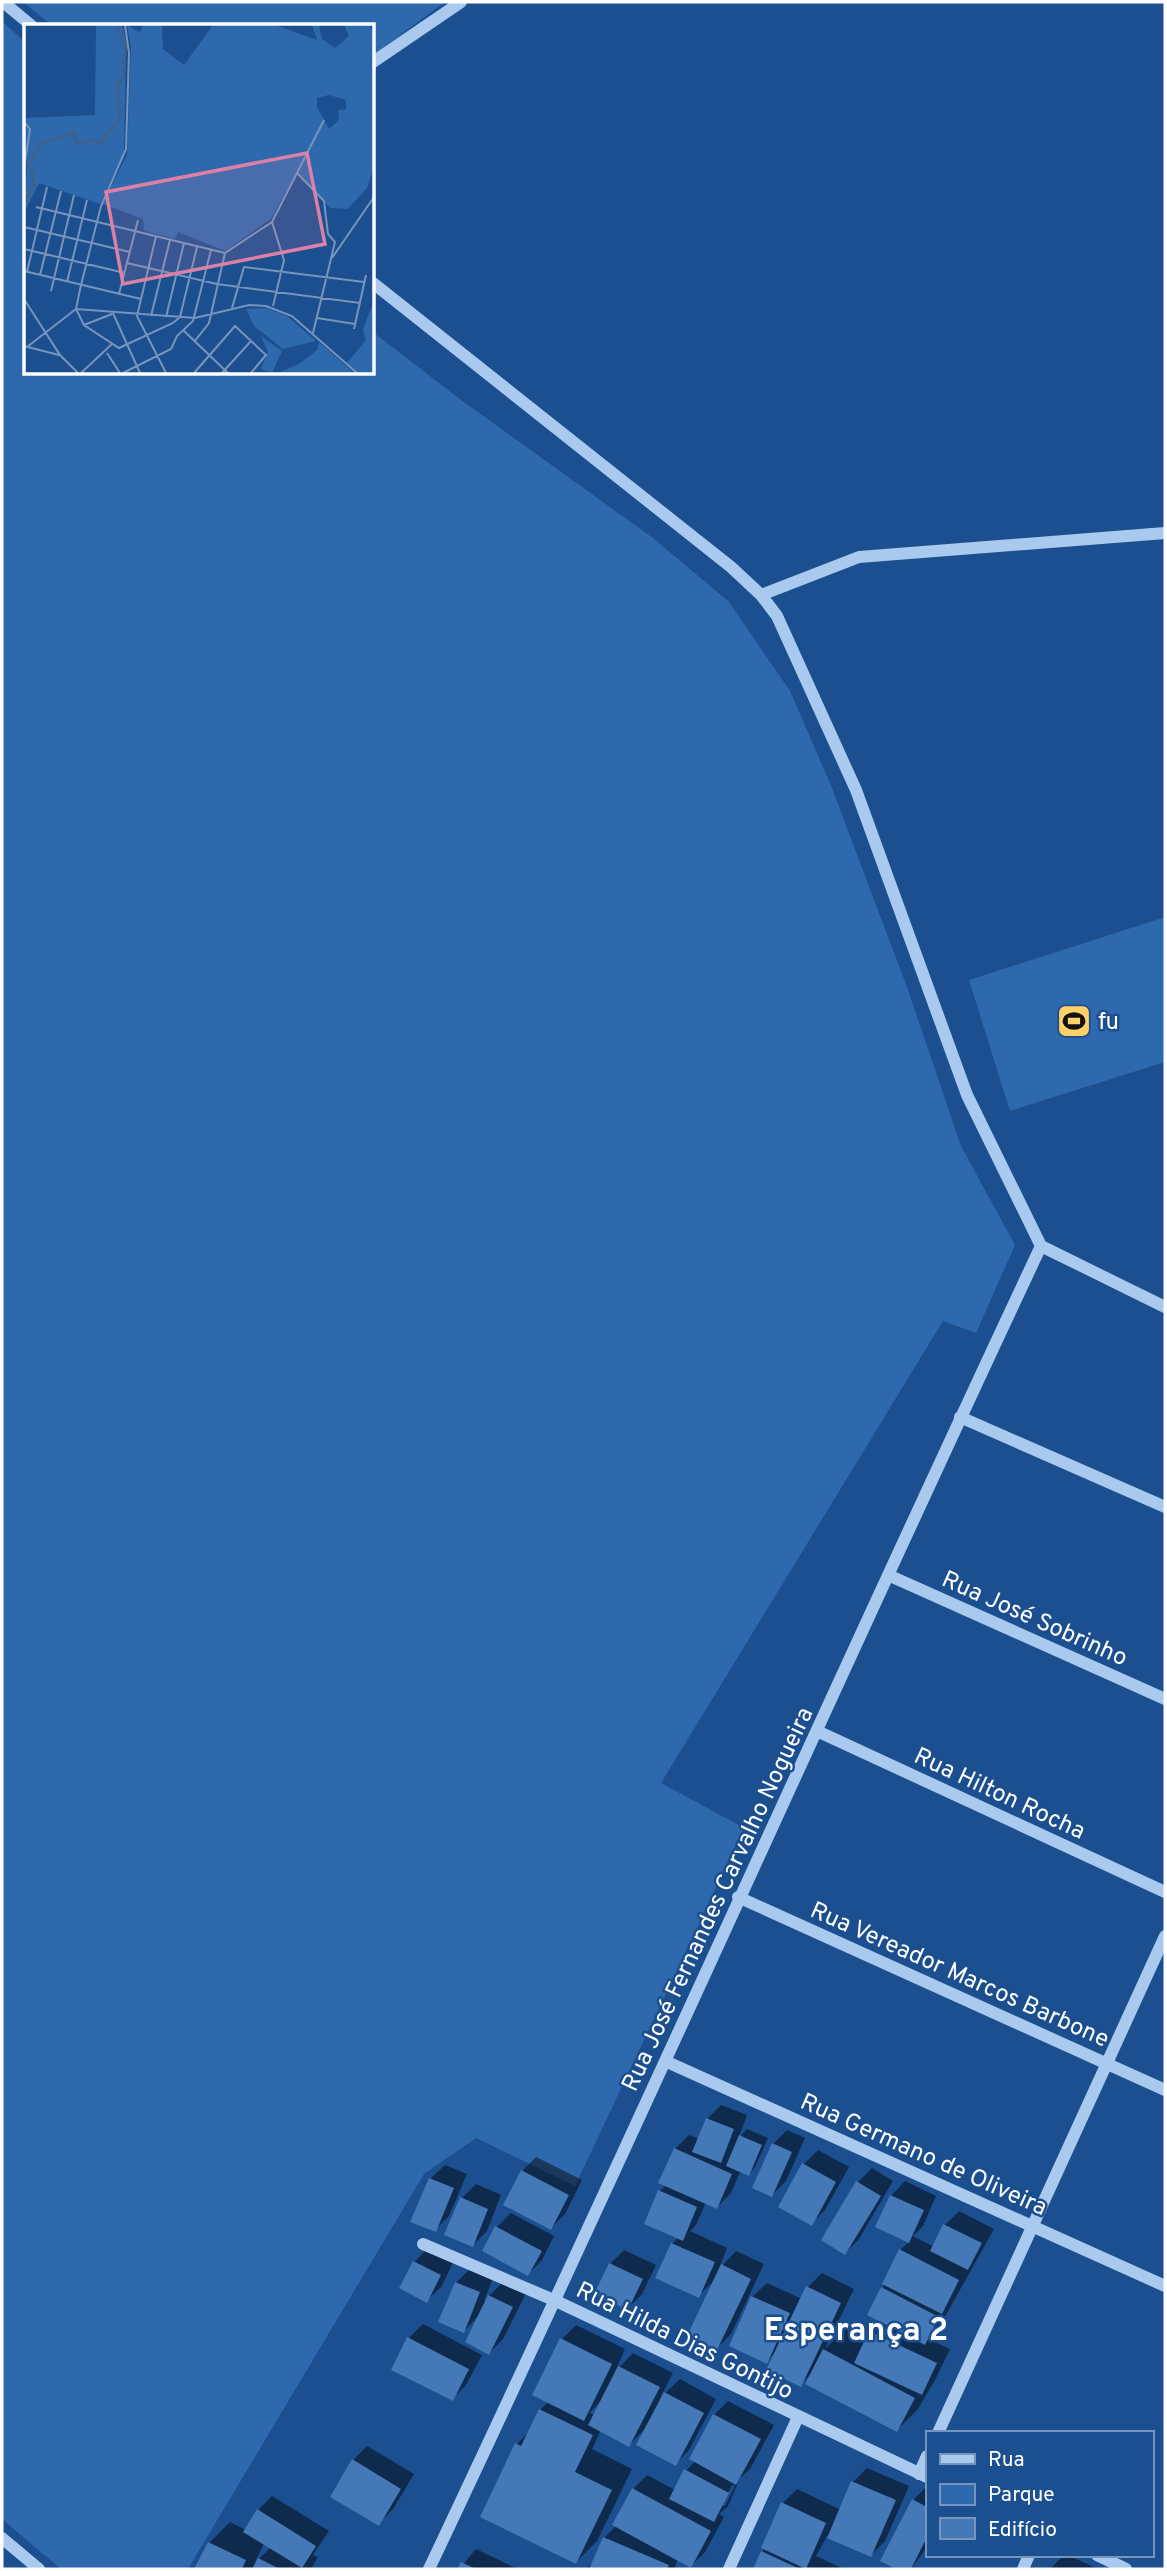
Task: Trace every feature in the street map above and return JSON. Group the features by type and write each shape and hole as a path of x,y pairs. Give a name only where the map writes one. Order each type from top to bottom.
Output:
{"street":[{"path":"3,2 30,24"},
{"path":"374,61 461,2"},
{"path":"374,284 481,366 761,595 789,637 851,778 967,1095 1041,1246 1165,1307"},
{"path":"761,595 859,557 1165,533"},
{"name":"Rua José Fernandes Carvalho Nogueira","path":"429,2569 556,2301 738,1897 1041,1246"},
{"path":"960,1417 1165,1507"},
{"name":"Rua José Sobrinho","path":"888,1575 1165,1699"},
{"name":"Rua Hilton Rocha","path":"817,1731 1165,1892"},
{"name":"Rua Vereador Marcos Barbone","path":"738,1897 1165,2090"},
{"path":"939,2431 1165,1936"},
{"name":"Rua Germano de Oliveira","path":"665,2062 1165,2286"},
{"name":"Rua Hilda Dias Gontijo","path":"423,2244 556,2301 923,2476"},
{"path":"729,2569 798,2417"},
{"path":"2,2538 39,2569"},
{"path":"1101,2557 1126,2569"}],"green space":[{"path":"23,2 445,2 374,54 374,24 50,24"},
{"path":"2,21 24,41 24,374 374,374 374,333 457,397 653,538 729,602 790,691 830,783 907,987 961,1146 1015,1245 976,1333 943,1321 661,1783 744,1828 575,2186 476,2138 424,2174 188,2569 61,2569 2,2519"},
{"name":"fu","path":"1165,917 1165,1062 1010,1111 969,980"}],"building":[{"path":"706,2118 734,2129 721,2163 692,2152"},
{"path":"739,2135 762,2145 749,2176 726,2166"},
{"path":"772,2143 792,2152 772,2197 752,2188"},
{"path":"674,2148 732,2174 717,2209 658,2183"},
{"path":"802,2163 836,2182 812,2226 778,2207"},
{"path":"521,2170 569,2195 551,2230 503,2205"},
{"path":"429,2178 454,2188 436,2232 410,2222"},
{"path":"856,2181 881,2196 845,2255 821,2240"},
{"path":"658,2190 697,2207 683,2241 644,2224"},
{"path":"890,2195 924,2210 909,2243 875,2227"},
{"path":"460,2197 488,2209 473,2247 444,2235"},
{"path":"943,2224 982,2243 968,2270 930,2251"},
{"path":"495,2226 542,2251 528,2276 482,2251"},
{"path":"671,2243 715,2262 699,2298 655,2278"},
{"path":"899,2249 959,2280 942,2314 882,2284"},
{"path":"413,2261 441,2275 427,2303 399,2288"},
{"path":"609,2263 643,2279 628,2310 594,2294"},
{"path":"721,2264 751,2279 717,2350 687,2336"},
{"path":"455,2282 480,2292 464,2333 438,2322"},
{"path":"806,2286 841,2303 801,2387 766,2370"},
{"path":"881,2287 939,2317 925,2345 867,2315"},
{"path":"488,2295 513,2307 489,2355 465,2342"},
{"path":"751,2296 790,2313 767,2364 729,2346"},
{"path":"869,2331 937,2363 922,2395 854,2363"},
{"path":"407,2337 469,2369 453,2401 391,2370"},
{"path":"560,2338 612,2364 584,2421 532,2395"},
{"path":"823,2349 915,2398 897,2432 805,2384"},
{"path":"618,2366 660,2387 629,2447 588,2425"},
{"path":"664,2392 704,2413 676,2466 636,2445"},
{"path":"539,2409 593,2435 575,2472 612,2490 576,2564 480,2517 515,2443 521,2446"},
{"path":"713,2414 761,2439 736,2485 689,2459"},
{"path":"352,2459 401,2489 379,2526 330,2497"},
{"path":"684,2469 729,2493 714,2522 669,2499"},
{"path":"851,2481 896,2500 871,2557 827,2538"},
{"path":"632,2488 711,2531 691,2568 612,2525"},
{"path":"912,2499 926,2506 926,2539 911,2569 896,2569 880,2561"},
{"path":"781,2502 826,2523 806,2569 761,2548"},
{"path":"257,2509 316,2546 302,2568 243,2532"},
{"path":"603,2537 669,2565 667,2569 589,2569"},
{"path":"208,2542 246,2560 242,2569 194,2569"},
{"path":"761,2551 800,2569 753,2569"},
{"path":"258,2558 280,2569 252,2569"},
{"path":"461,2562 476,2569 457,2569"}],"place":[{"name":"fu","path":"1074,1021"}],"district":[{"name":"Esperança 2","path":"856,2329"}]}
